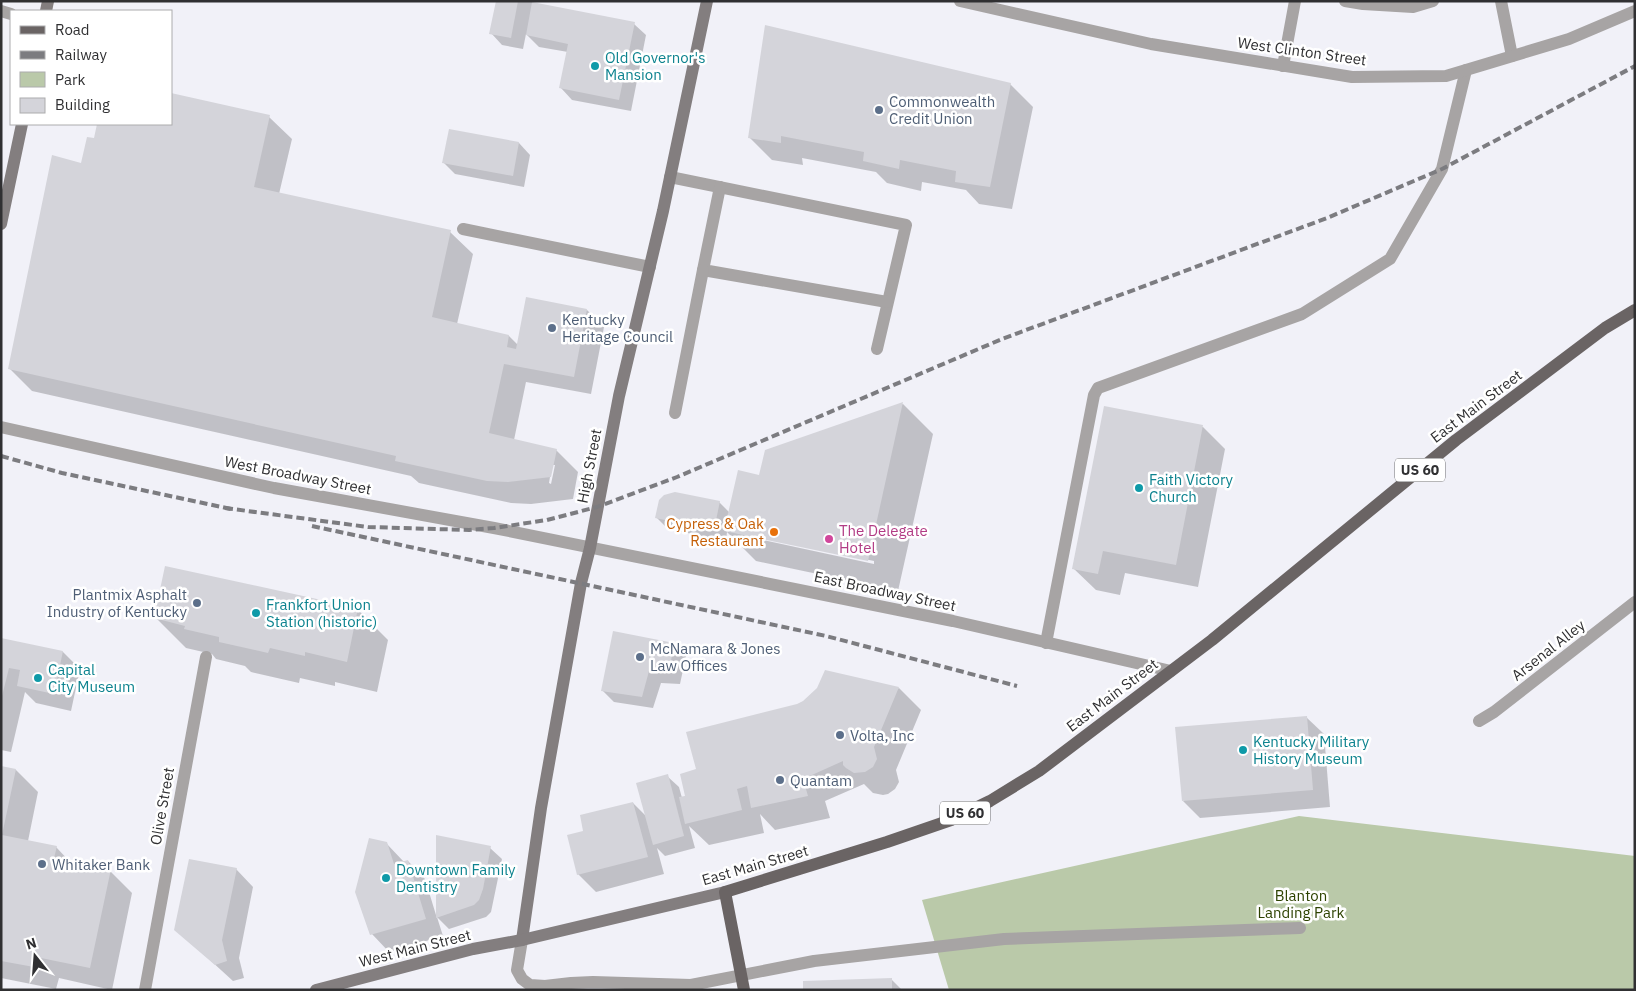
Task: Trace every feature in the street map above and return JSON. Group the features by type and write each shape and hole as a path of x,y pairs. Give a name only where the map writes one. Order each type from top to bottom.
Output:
{"main road":[{"name":"High Street","path":"522,940 544,789 581,583 590,548 619,396 650,267 707,1"},
{"path":"1,224 22,125"},
{"name":"East Main Street","path":"522,940 725,892 888,842 951,820 990,801 1039,771 1212,640 1456,440 1605,328 1635,310"},
{"path":"725,892 744,988"},
{"name":"West Main Street","path":"316,990 474,949 522,940"}],"street":[{"name":"West Clinton Street","path":"960,1 1151,44 1352,77 1446,76 1569,39 1635,12"},
{"path":"1283,66 1295,1"},
{"path":"1344,1 1414,7 1433,1"},
{"path":"1501,1 1512,56"},
{"path":"1046,643 1094,394 1098,388 1302,314 1390,259 1442,169 1466,70"},
{"path":"670,177 906,225 877,349"},
{"path":"675,413 720,187"},
{"path":"463,229 650,267"},
{"path":"703,270 887,302"},
{"name":"West Broadway Street","path":"1,427 274,488 494,528 590,548"},
{"name":"East Broadway Street","path":"590,548 953,621 1171,670"},
{"name":"Arsenal Alley","path":"1479,721 1494,712 1635,602"},
{"name":"Olive Street","path":"145,990 206,657"},
{"path":"522,940 518,970 522,979 530,984 545,986 571,982 593,982 691,985 814,961 1004,939 1300,928"}],"green space":[{"name":"Blanton Landing Park","path":"1299,816 1635,856 1635,990 949,990 922,900"}],"building":[{"path":"496,1 518,1 511,38 489,34"},
{"name":"Old Governor's Mansion","path":"532,2 635,22 619,100 559,88 568,44 526,35"},
{"name":"Commonwealth Credit Union","path":"765,25 1011,83 990,187 955,182 956,171 900,160 899,169 863,161 864,152 781,136 781,143 748,138"},
{"path":"172,93 270,115 254,187 451,230 432,317 509,335 507,347 516,349 526,297 587,309 574,377 504,364 489,433 557,449 551,477 508,482 487,481 395,461 396,456 8,369 52,155 81,163 87,137 94,138 97,125 172,125"},
{"path":"449,129 519,142 513,176 442,163"},
{"path":"903,402 868,561 724,531 738,470 759,475 765,450"},
{"name":"Faith Victory Church","path":"1104,406 1203,425 1176,565 1103,551 1098,574 1072,569"},
{"path":"675,492 720,501 714,530 655,518 659,500 664,495"},
{"name":"Frankfort Union Station (historic)","path":"165,566 358,608 347,662 305,652 305,656 270,648 268,653 219,642 219,637 184,629 185,626 154,618"},
{"name":"McNamara & Jones Law Offices","path":"613,631 674,643 669,673 649,671 642,697 601,691"},
{"name":"Capital City Museum","path":"1,638 63,651 54,694 17,686 20,670 9,668 1,700"},
{"path":"825,670 899,687 874,747 877,759 873,767 865,772 854,773 843,765 843,761 803,779 808,796 751,808 747,786 737,789 742,810 685,824 679,797 685,796 680,774 696,769 686,732 797,704 817,688"},
{"name":"Kentucky Military History Museum","path":"1307,716 1313,790 1182,801 1175,727"},
{"name":"Whitaker Bank","path":"1,766 16,769 2,835 57,846 54,858 111,869 90,968 36,957 34,967 1,961"},
{"path":"668,774 684,836 653,845 636,783"},
{"path":"633,802 648,857 577,875 567,835 583,831 580,815"},
{"path":"436,835 491,846 483,889 479,900 474,905 436,918"},
{"name":"Downtown Family Dentistry","path":"369,838 387,842 394,864 408,860 426,919 370,935 355,892"},
{"path":"189,859 237,868 222,940 227,961 215,965 174,930"},
{"path":"892,978 892,990 803,990 803,981"}],"railway":[{"path":"225,508 368,527 469,530 547,520 597,507 677,477 1002,339 1327,218 1442,169 1635,66"},
{"path":"1,456 62,473 231,509"},
{"path":"312,526 826,636 1017,686"}],"place":[{"name":"Old Governor's Mansion","path":"595,66"},
{"name":"Commonwealth Credit Union","path":"879,110"},
{"name":"Kentucky Heritage Council","path":"552,328"},
{"name":"Faith Victory Church","path":"1139,488"},
{"name":"Cypress & Oak Restaurant","path":"774,532"},
{"name":"The Delegate Hotel","path":"829,539"},
{"name":"Plantmix Asphalt Industry of Kentucky","path":"197,603"},
{"name":"Frankfort Union Station (historic)","path":"256,613"},
{"name":"McNamara & Jones Law Offices","path":"640,657"},
{"name":"Capital City Museum","path":"38,678"},
{"name":"Volta, Inc","path":"840,735"},
{"name":"Kentucky Military History Museum","path":"1243,750"},
{"name":"Quantam","path":"780,780"},
{"name":"Whitaker Bank","path":"42,864"},
{"name":"Downtown Family Dentistry","path":"386,878"}]}
